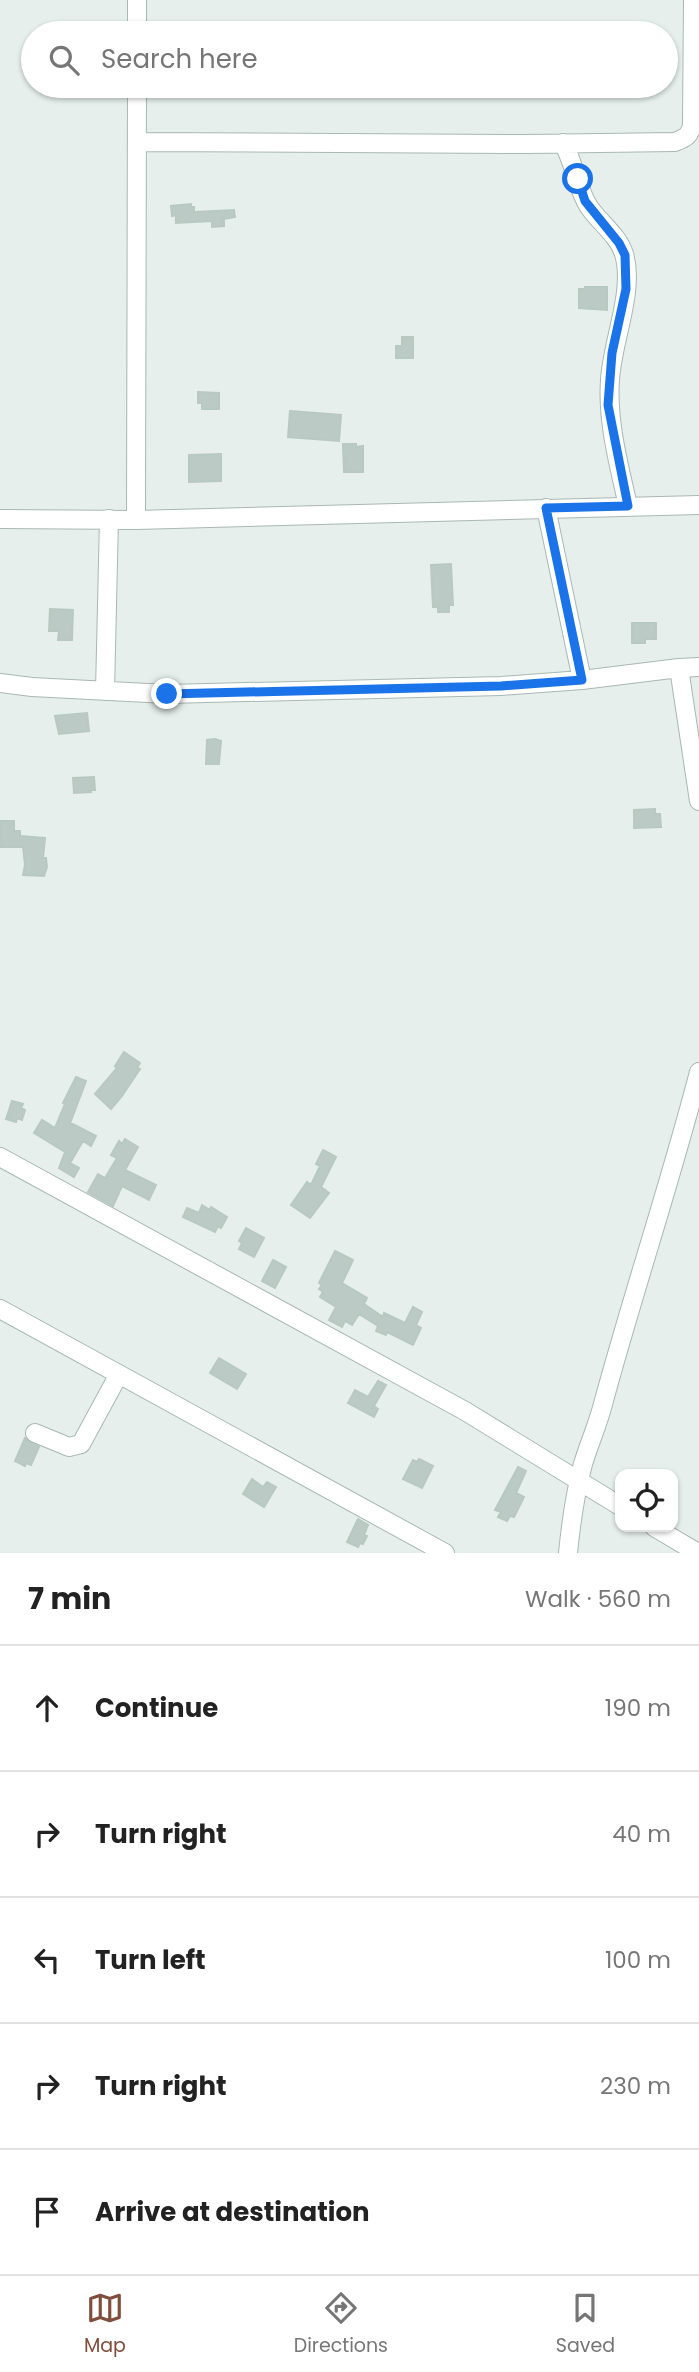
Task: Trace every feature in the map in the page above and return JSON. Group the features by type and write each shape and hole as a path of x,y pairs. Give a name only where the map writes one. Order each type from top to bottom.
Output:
{"street":[{"path":"137,0 137,21"},
{"path":"137,142 563,143 667,142 684,139 691,133 692,125 693,0"},
{"path":"136,520 137,98"},
{"path":"563,143 573,163 585,201 619,243 625,255 626,289 612,353 608,405 628,506"},
{"path":"0,519 136,520 699,505"},
{"path":"546,508 582,680"},
{"path":"105,691 109,520"},
{"path":"0,683 167,694 501,686 699,667"},
{"path":"679,668 699,802"},
{"path":"568,1553 572,1512 579,1481 699,1072"},
{"path":"0,1157 465,1411 615,1503"},
{"path":"0,1309 119,1374 415,1546 445,1553"},
{"path":"35,1433 69,1447 81,1444 119,1374"},
{"path":"661,1532 688,1550"}],"building":[{"path":"191,204 194,212 234,210 235,217 224,219 224,226 212,227 212,221 176,223 176,215 172,216 171,206"},
{"path":"607,287 607,310 579,308 579,289"},
{"path":"402,337 413,337 413,358 396,358 396,346 402,346"},
{"path":"198,392 219,393 219,409 202,409 202,403 198,403"},
{"path":"290,411 341,415 339,441 288,437"},
{"path":"343,444 363,446 363,472 344,472"},
{"path":"221,454 221,481 189,482 189,455"},
{"path":"451,564 453,605 449,605 449,612 438,612 438,607 433,607 431,565"},
{"path":"50,609 73,610 72,640 58,640 59,631 49,631"},
{"path":"632,623 656,623 656,639 645,639 645,643 632,643"},
{"path":"87,713 89,731 59,734 55,716"},
{"path":"207,740 221,741 219,764 206,764"},
{"path":"94,777 95,790 74,793 73,778"},
{"path":"655,809 655,814 660,814 661,827 634,828 634,810"},
{"path":"0,821 14,821 14,831 20,831 20,836 45,838 43,858 46,858 47,867 44,876 23,875 23,847 0,847"},
{"path":"124,1052 140,1063 137,1068 140,1069 111,1109 95,1094 117,1068 115,1066"},
{"path":"76,1077 86,1081 69,1126 71,1123 96,1136 91,1146 83,1141 70,1163 79,1168 74,1177 59,1168 65,1152 34,1133 42,1120 55,1128 65,1104 63,1103"},
{"path":"12,1101 23,1104 21,1108 25,1110 22,1120 17,1118 16,1122 6,1119"},
{"path":"125,1139 138,1147 125,1170 156,1185 149,1200 122,1186 113,1206 88,1192 98,1174 105,1178 117,1158 111,1155 119,1141 122,1144"},
{"path":"323,1150 336,1157 321,1187 329,1193 310,1218 291,1205 307,1182 311,1185 320,1166 316,1164"},
{"path":"202,1205 227,1217 221,1228 218,1226 215,1232 183,1217 187,1208 199,1213"},
{"path":"246,1228 264,1238 254,1257 239,1249 242,1243 239,1241"},
{"path":"335,1251 353,1260 342,1283 367,1298 364,1304 383,1317 384,1313 405,1323 413,1307 422,1312 416,1325 421,1328 413,1345 387,1332 386,1335 376,1331 378,1326 359,1314 352,1325 345,1321 342,1327 329,1320 336,1307 320,1297 323,1292 319,1289 322,1285 319,1283"},
{"path":"273,1260 286,1267 275,1288 262,1281"},
{"path":"219,1358 246,1374 237,1389 210,1373"},
{"path":"378,1381 386,1385 374,1406 378,1409 374,1417 348,1403 355,1390 368,1397"},
{"path":"25,1438 39,1447 31,1465 26,1463 25,1466 15,1461"},
{"path":"419,1459 433,1466 422,1488 403,1479 413,1460 417,1462"},
{"path":"518,1467 526,1471 516,1493 524,1497 514,1517 510,1516 507,1521 498,1517 501,1512 495,1510"},
{"path":"252,1479 263,1487 267,1482 276,1487 264,1507 243,1494"},
{"path":"358,1519 368,1525 364,1535 367,1536 358,1547 347,1542"}],"route":[{"path":"167,694 501,686 582,680 546,508 628,506 608,405 612,353 626,289 625,255 619,243 585,201 578,179"}]}
